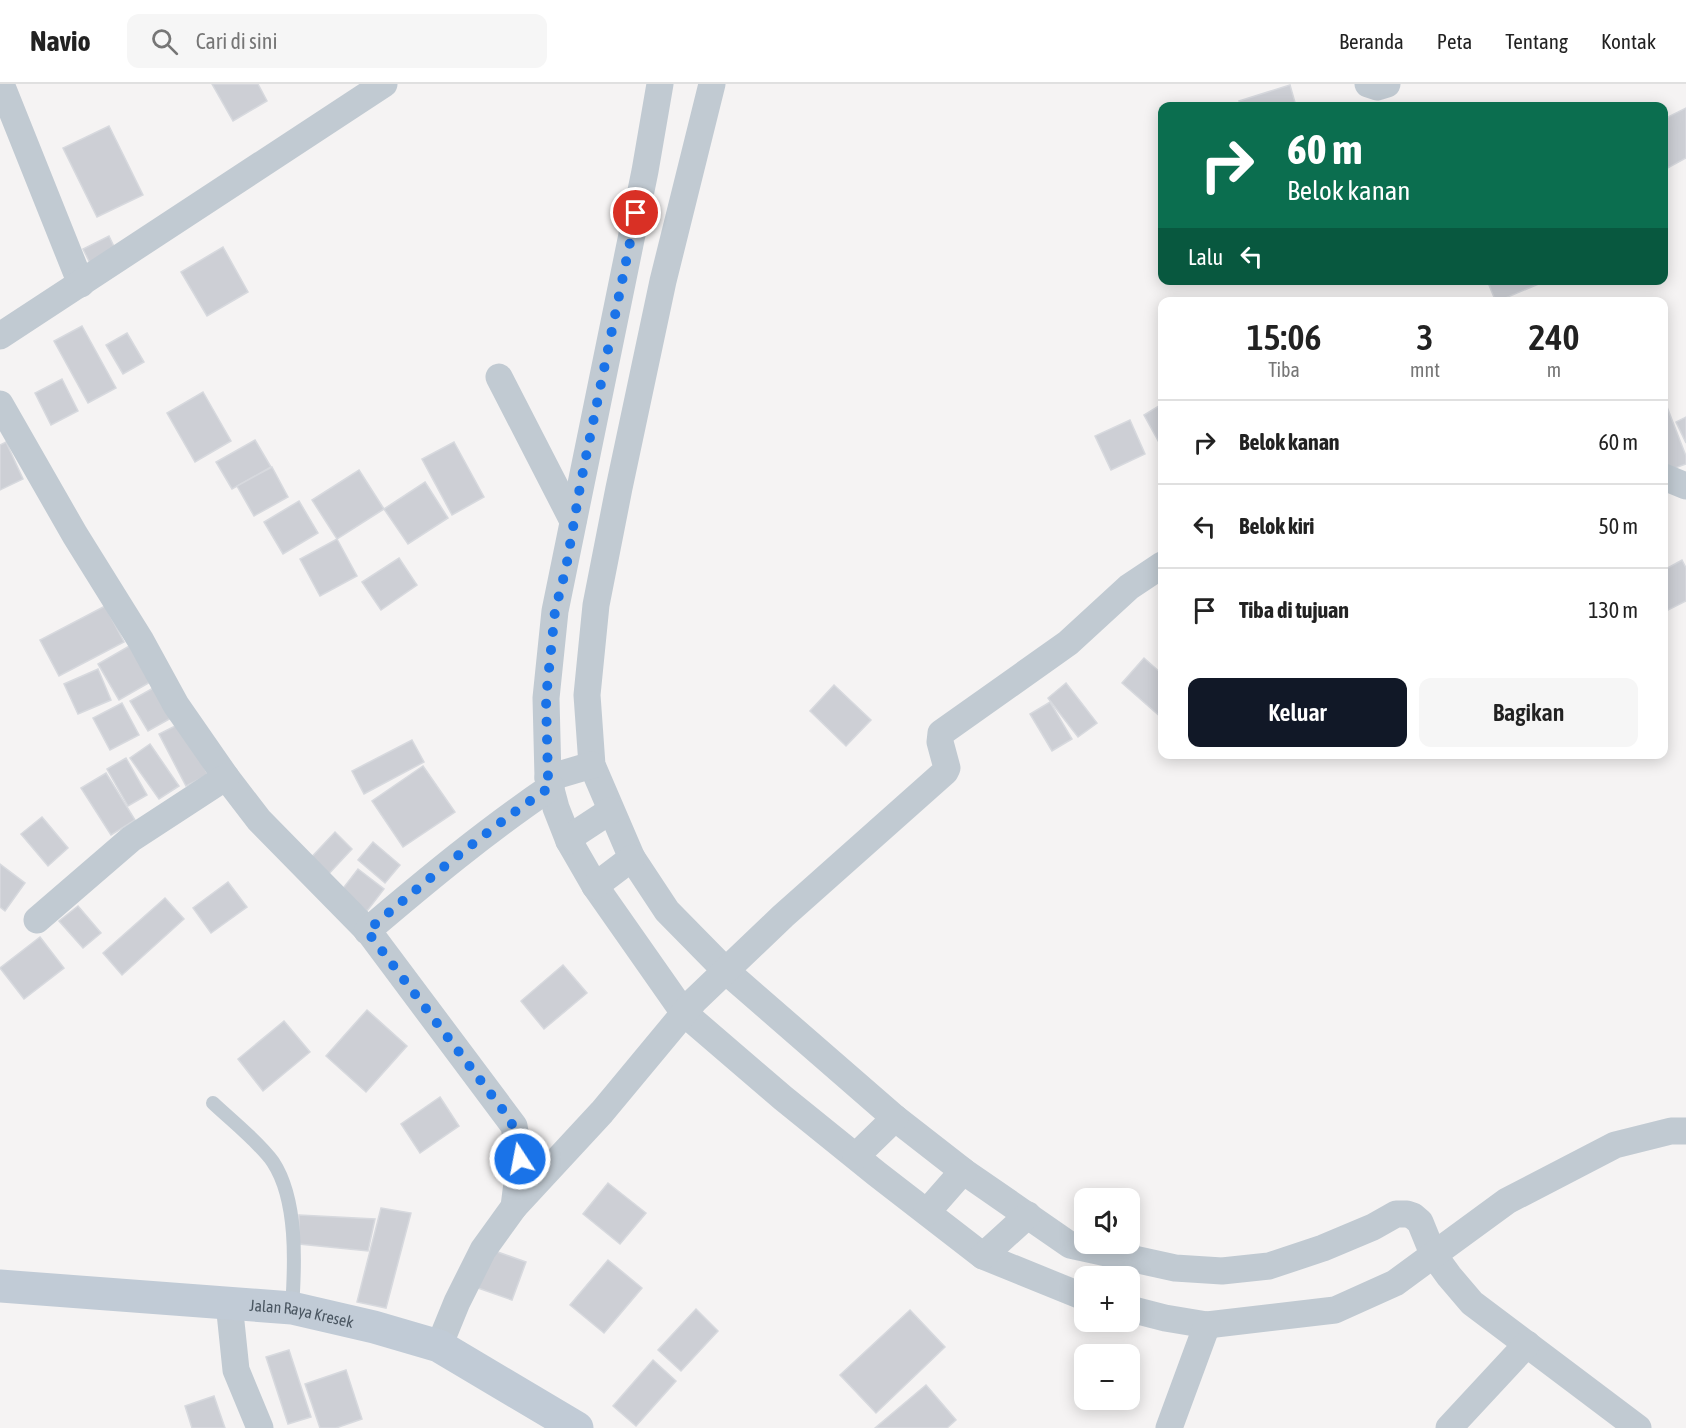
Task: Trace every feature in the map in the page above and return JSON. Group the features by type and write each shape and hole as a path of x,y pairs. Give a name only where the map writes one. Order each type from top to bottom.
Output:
{"main road":[{"name":"Jalan Raya Kresek","path":"0,1286 292,1308 374,1327 439,1346 567,1426"}],"street":[{"path":"2,84 81,284"},
{"path":"0,336 384,84"},
{"path":"660,84 645,171 573,521 566,568 576,609 566,696 606,813 614,872 689,1006 783,1098 876,1136 958,1177 1024,1218 1074,1283"},
{"path":"712,84 663,281 576,609 566,696 552,780 556,808 573,837 614,872 667,911 723,974 876,1136 877,1174 931,1208 988,1251 1060,1263 1222,1271 1269,1266 1323,1248 1396,1214 1407,1214 1413,1216 1449,1276 1472,1303 1638,1428"},
{"path":"1368,84 1377,87 1387,84"},
{"path":"499,377 573,521"},
{"path":"0,404 75,536 141,641 176,705 226,777 259,819 367,931 513,1126 520,1159 514,1207"},
{"path":"1668,479 1686,486"},
{"path":"439,1346 483,1250 514,1207 602,1112 689,1006 791,909 945,772 947,768 940,742 941,733 1068,643 1129,587 1158,568"},
{"path":"367,931 552,780 589,766"},
{"path":"37,920 131,839 226,777"},
{"path":"573,837 606,813"},
{"path":"1140,1312 1207,1325 1335,1310 1395,1284 1427,1239 1615,1145 1671,1131 1686,1131"},
{"path":"931,1208 958,1177"},
{"path":"988,1251 1024,1218"},
{"path":"229,1303 236,1370 260,1428"},
{"path":"1168,1428 1207,1325"},
{"path":"1449,1428 1527,1344"}],"lane":[{"path":"213,1103 273,1161 284,1185 290,1212 295,1270 292,1308"}],"building":[{"path":"212,84 258,84 267,101 233,121"},
{"path":"1290,85 1295,102 1239,102"},
{"path":"1686,108 1686,158 1668,168 1668,117"},
{"path":"109,126 143,195 97,217 63,148"},
{"path":"109,236 118,255 92,267 83,249"},
{"path":"223,247 248,292 207,316 181,272"},
{"path":"1489,285 1536,285 1508,297 1494,297"},
{"path":"82,326 116,388 88,403 54,341"},
{"path":"127,333 144,362 123,374 106,345"},
{"path":"62,379 78,411 51,425 35,393"},
{"path":"203,392 231,441 195,462 167,413"},
{"path":"1158,406 1158,441 1144,415"},
{"path":"1668,409 1686,456 1686,464 1668,471"},
{"path":"1686,417 1686,443 1676,422"},
{"path":"1130,420 1145,454 1111,470 1095,436"},
{"path":"255,440 271,467 232,489 216,462"},
{"path":"6,442 23,479 0,490 0,445"},
{"path":"454,442 484,497 452,515 422,459"},
{"path":"272,467 288,497 254,516 237,486"},
{"path":"359,470 384,509 337,539 312,500"},
{"path":"425,482 448,518 408,544 384,509"},
{"path":"299,501 318,533 283,554 264,522"},
{"path":"337,539 357,576 320,596 300,559"},
{"path":"399,558 417,585 381,610 362,582"},
{"path":"1682,560 1686,568 1686,601 1668,610 1668,568"},
{"path":"105,606 124,642 59,676 40,640"},
{"path":"131,645 152,681 119,700 98,664"},
{"path":"1144,658 1158,670 1158,714 1122,683"},
{"path":"98,669 111,700 78,714 64,684"},
{"path":"1066,683 1097,723 1078,737 1048,698"},
{"path":"834,685 871,720 846,746 810,711"},
{"path":"155,687 173,717 148,731 130,701"},
{"path":"1050,702 1072,739 1052,751 1030,714"},
{"path":"122,703 139,735 110,750 93,718"},
{"path":"181,723 208,775 186,786 159,734"},
{"path":"412,740 424,762 364,794 352,771"},
{"path":"150,744 179,786 159,799 130,758"},
{"path":"126,758 147,795 128,806 107,769"},
{"path":"423,766 455,812 403,847 372,801"},
{"path":"106,773 135,820 111,835 81,788"},
{"path":"42,817 68,848 48,866 21,834"},
{"path":"335,832 352,849 324,879 306,863"},
{"path":"373,842 400,865 385,883 358,860"},
{"path":"0,864 25,883 5,911 0,907"},
{"path":"358,869 384,889 367,911 341,891"},
{"path":"228,882 247,907 211,933 193,908"},
{"path":"165,898 184,919 122,975 103,953"},
{"path":"78,906 101,933 83,948 59,921"},
{"path":"40,937 64,968 24,999 0,968"},
{"path":"563,965 587,993 544,1029 521,1001"},
{"path":"367,1010 407,1046 366,1092 326,1056"},
{"path":"284,1021 310,1052 263,1091 238,1059"},
{"path":"440,1097 459,1126 420,1153 401,1124"},
{"path":"608,1183 646,1213 620,1244 583,1214"},
{"path":"381,1208 411,1213 386,1308 357,1302"},
{"path":"299,1215 375,1219 368,1251 299,1244"},
{"path":"492,1250 526,1262 512,1300 478,1288"},
{"path":"608,1260 642,1288 604,1333 570,1305"},
{"path":"696,1309 718,1331 681,1371 658,1350"},
{"path":"910,1310 945,1347 876,1413 840,1375"},
{"path":"289,1350 311,1417 288,1424 266,1357"},
{"path":"653,1360 676,1381 636,1426 613,1406"},
{"path":"346,1370 362,1419 336,1428 320,1428 305,1384"},
{"path":"926,1385 956,1420 947,1428 875,1428"},
{"path":"214,1396 225,1428 192,1428 185,1406"}],"route":[{"path":"520,1159 513,1126 506,1114 367,931 500,822 550,787 546,698 555,611 566,568 573,521 636,213"}]}
